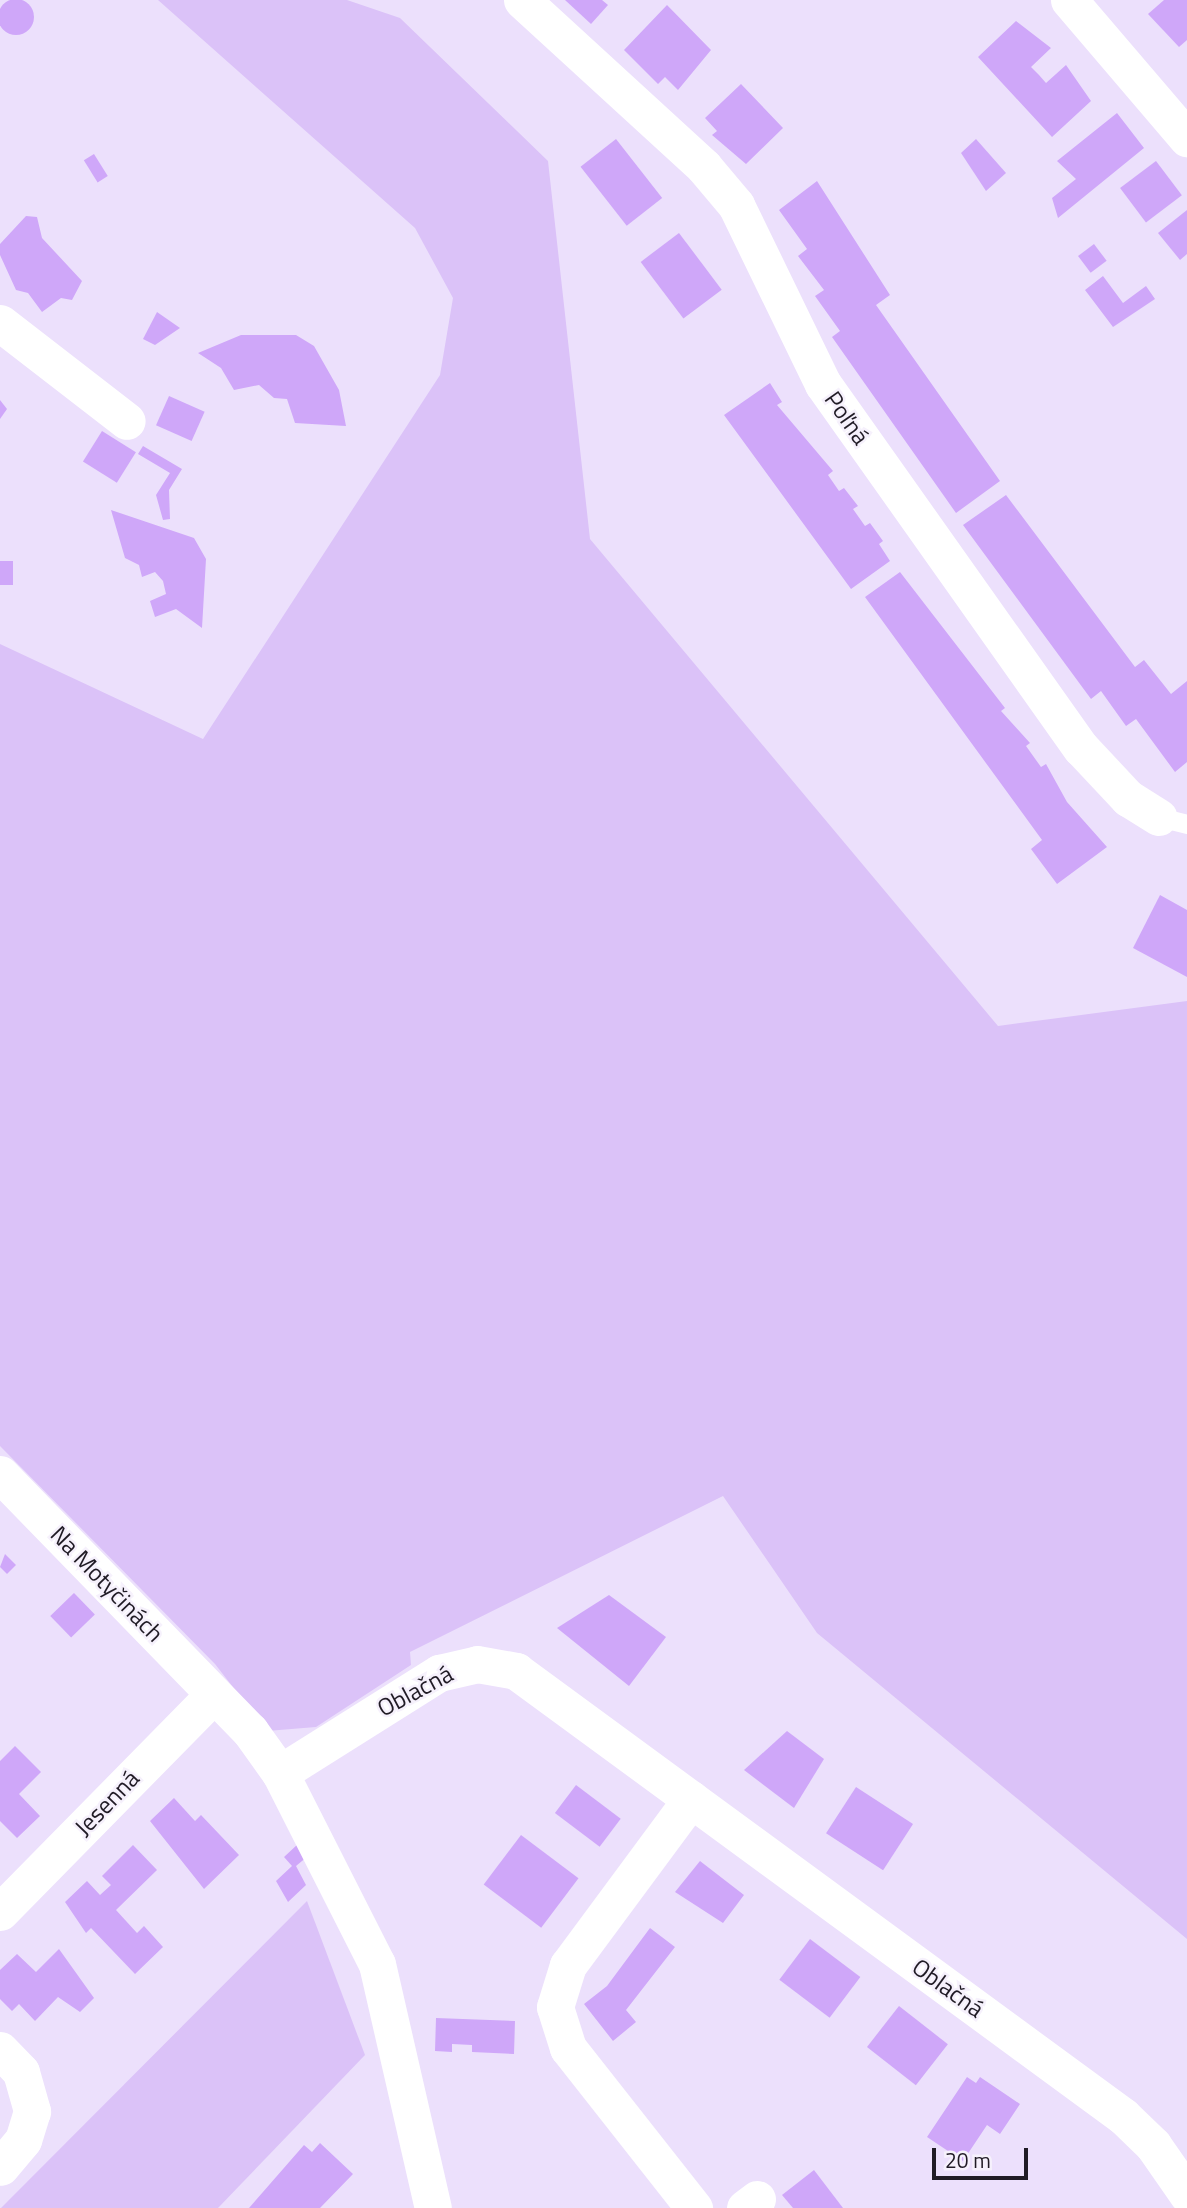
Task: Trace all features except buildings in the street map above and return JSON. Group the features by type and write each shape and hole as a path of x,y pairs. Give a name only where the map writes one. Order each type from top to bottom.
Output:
{"street":[{"name":"Poľná","path":"522,0 704,167 736,205 822,384 1081,748 1129,798 1173,820"},
{"path":"1069,0 1187,138"},
{"path":"0,323 127,421"},
{"name":"Na Motyčinách","path":"0,1474 214,1694 281,1773 377,1964 433,2208"},
{"name":"Oblačná","path":"281,1773 426,1680 477,1664 516,1671 538,1683 691,1800 1123,2116 1153,2145 1187,2194"},
{"name":"Jesenná","path":"0,1912 214,1694"},
{"path":"691,1800 568,1965 555,2007 568,2048 694,2208"},
{"path":"0,2050 21,2072 32,2111 23,2140 0,2167"}],"shaded area":[{"path":"158,0 347,0 400,18 548,161 590,539 998,1026 1187,1001 1187,1939 817,1633 723,1496 410,1652 411,1665 316,1727 267,1731 215,1664 0,1446 0,644 203,739 440,375 453,298 415,228"},
{"path":"307,1901 365,2055 218,2208 1,2208"}]}
